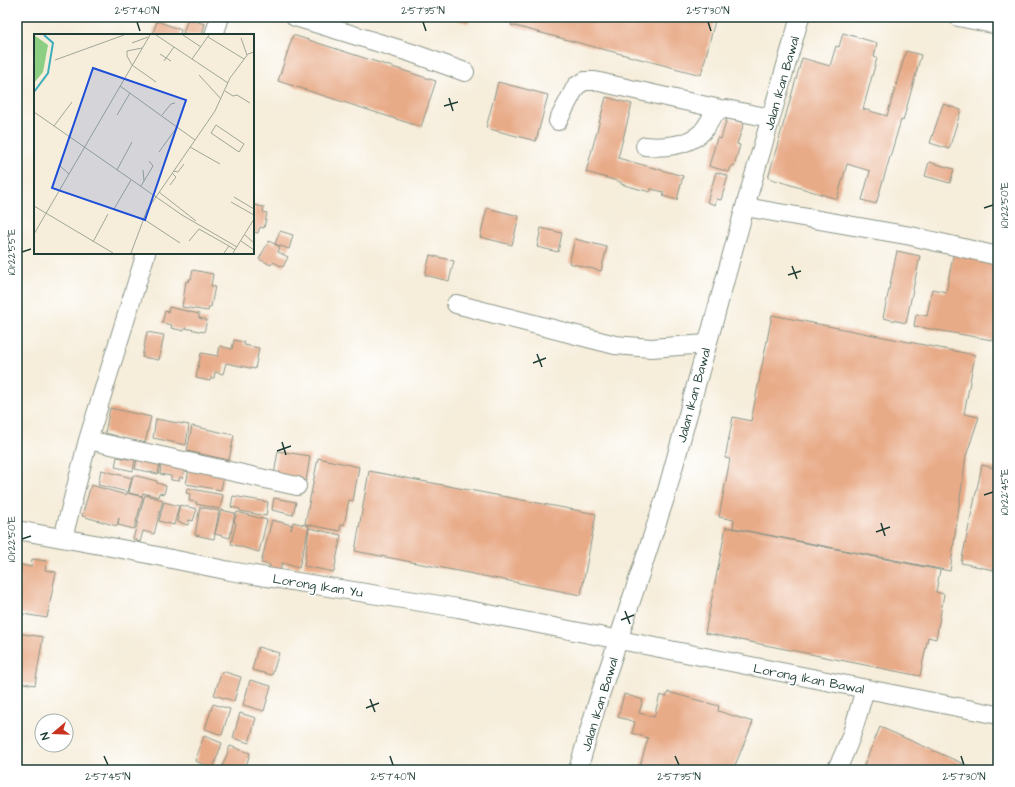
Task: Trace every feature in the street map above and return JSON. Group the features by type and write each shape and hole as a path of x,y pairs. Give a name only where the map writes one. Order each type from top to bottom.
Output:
{"street":[{"path":"214,34 220,17"},
{"path":"295,17 412,53 465,72"},
{"name":"Jalan Ikan Bawal","path":"578,770 597,704 665,498 745,207 800,17"},
{"path":"958,17 998,25"},
{"path":"558,121 576,86 585,81 595,81 720,109 770,118"},
{"path":"645,146 669,146 696,137 702,132 715,113 720,109"},
{"path":"745,207 911,236 998,256"},
{"path":"63,538 88,440 146,254"},
{"path":"456,304 615,344 651,348 707,344"},
{"path":"88,440 297,486"},
{"name":"Lorong Ikan Yu","path":"17,530 230,571 458,608 554,626 619,641"},
{"name":"Lorong Ikan Bawal","path":"619,641 998,716"},
{"path":"836,770 842,760 851,736 865,689"}],"building":[{"path":"448,17 470,17 468,23"},
{"path":"513,17 716,17 701,75 511,25"},
{"path":"188,19 205,24 202,34 183,33"},
{"path":"157,21 181,30 180,34 153,33"},
{"path":"843,33 877,43 874,57 877,58 863,109 887,116 906,51 921,55 903,121 901,120 876,204 862,200 870,171 847,164 837,199 768,178 802,58 830,66 836,46 839,47"},
{"path":"293,35 436,81 421,127 278,81"},
{"path":"498,82 548,95 536,141 486,128"},
{"path":"606,97 632,104 618,158 683,176 677,200 663,196 664,192 651,189 650,192 586,172"},
{"path":"943,104 961,110 949,149 930,143"},
{"path":"727,118 744,123 737,144 740,145 734,166 732,165 729,172 709,166 717,138 721,139"},
{"path":"929,162 954,169 950,183 925,176"},
{"path":"716,172 728,176 721,200 717,199 715,205 707,202"},
{"path":"254,205 264,207 263,212 267,213 264,228 260,227 258,233 254,232"},
{"path":"487,208 519,216 512,245 480,237"},
{"path":"541,228 562,233 558,252 537,247"},
{"path":"280,231 293,235 289,249 275,244"},
{"path":"575,239 607,247 601,271 569,263"},
{"path":"269,241 280,247 278,252 288,257 283,267 273,262 271,265 259,259"},
{"path":"897,251 920,256 906,323 883,318"},
{"path":"954,251 998,259 998,341 914,326 916,314 927,316 932,289 946,292"},
{"path":"430,255 454,261 449,281 425,275"},
{"path":"193,270 213,274 211,286 215,286 211,307 209,307 208,311 182,307 186,281 188,282 189,279 191,279"},
{"path":"169,307 199,314 199,318 207,320 204,332 185,328 184,331 171,328 172,325 162,323 165,311 168,312"},
{"path":"772,315 975,355 964,414 979,417 966,456 950,571 733,528 734,520 719,517 730,459 725,458 733,417 751,421"},
{"path":"147,332 164,335 159,360 142,357"},
{"path":"234,340 244,342 244,345 259,348 255,369 226,363 223,374 215,372 214,378 211,378 210,381 196,378 201,353 218,356 220,346 232,349"},
{"path":"110,408 151,417 145,443 105,433"},
{"path":"156,419 189,425 186,445 153,438"},
{"path":"192,426 234,435 229,460 187,451"},
{"path":"278,451 310,456 306,481 274,475"},
{"path":"138,454 161,458 158,474 135,469"},
{"path":"117,457 135,460 133,471 115,467"},
{"path":"162,458 186,461 183,478 180,477 179,481 171,480 171,476 160,474"},
{"path":"318,458 359,467 353,501 349,500 344,525 341,524 340,531 305,524"},
{"path":"190,464 225,471 221,490 186,484"},
{"path":"982,465 998,469 998,571 961,563"},
{"path":"101,470 132,478 128,492 98,485"},
{"path":"369,471 596,514 581,595 355,551"},
{"path":"133,475 157,481 157,483 166,486 164,494 159,493 158,497 143,493 142,496 129,493"},
{"path":"91,485 126,495 127,493 143,497 134,529 118,525 119,518 117,526 82,516"},
{"path":"187,488 223,495 220,509 189,501 190,494 186,493"},
{"path":"145,495 163,500 154,534 143,531 140,542 133,539"},
{"path":"233,496 268,502 266,516 240,511 240,509 231,507"},
{"path":"274,498 296,502 293,515 272,510"},
{"path":"164,502 179,506 174,525 159,521"},
{"path":"180,505 197,509 193,521 189,520 188,525 178,522 179,517 177,517"},
{"path":"200,507 219,511 214,539 195,535"},
{"path":"221,510 235,513 230,538 215,534"},
{"path":"237,512 267,520 259,552 231,544"},
{"path":"272,520 292,525 291,530 293,522 309,526 299,568 282,563 280,571 269,568 270,565 261,563"},
{"path":"726,527 940,570 936,592 944,594 936,639 928,637 920,676 705,633"},
{"path":"309,528 341,535 334,572 304,566"},
{"path":"32,559 47,561 45,570 56,572 47,618 17,613 17,564 31,567"},
{"path":"17,633 43,637 35,685 17,682"},
{"path":"258,647 279,653 272,675 252,670"},
{"path":"222,671 241,677 234,701 214,695"},
{"path":"250,680 271,686 264,711 243,705"},
{"path":"668,692 719,706 718,711 753,722 733,770 639,770 648,738 632,733 635,722 618,717 624,694 643,700 639,713 654,717 660,695 666,697"},
{"path":"213,704 230,709 222,735 205,729"},
{"path":"240,713 256,718 249,743 233,738"},
{"path":"880,727 964,764 961,770 862,770"},
{"path":"204,736 222,743 213,768 195,761"},
{"path":"230,746 250,753 245,770 230,770 222,767"}]}
